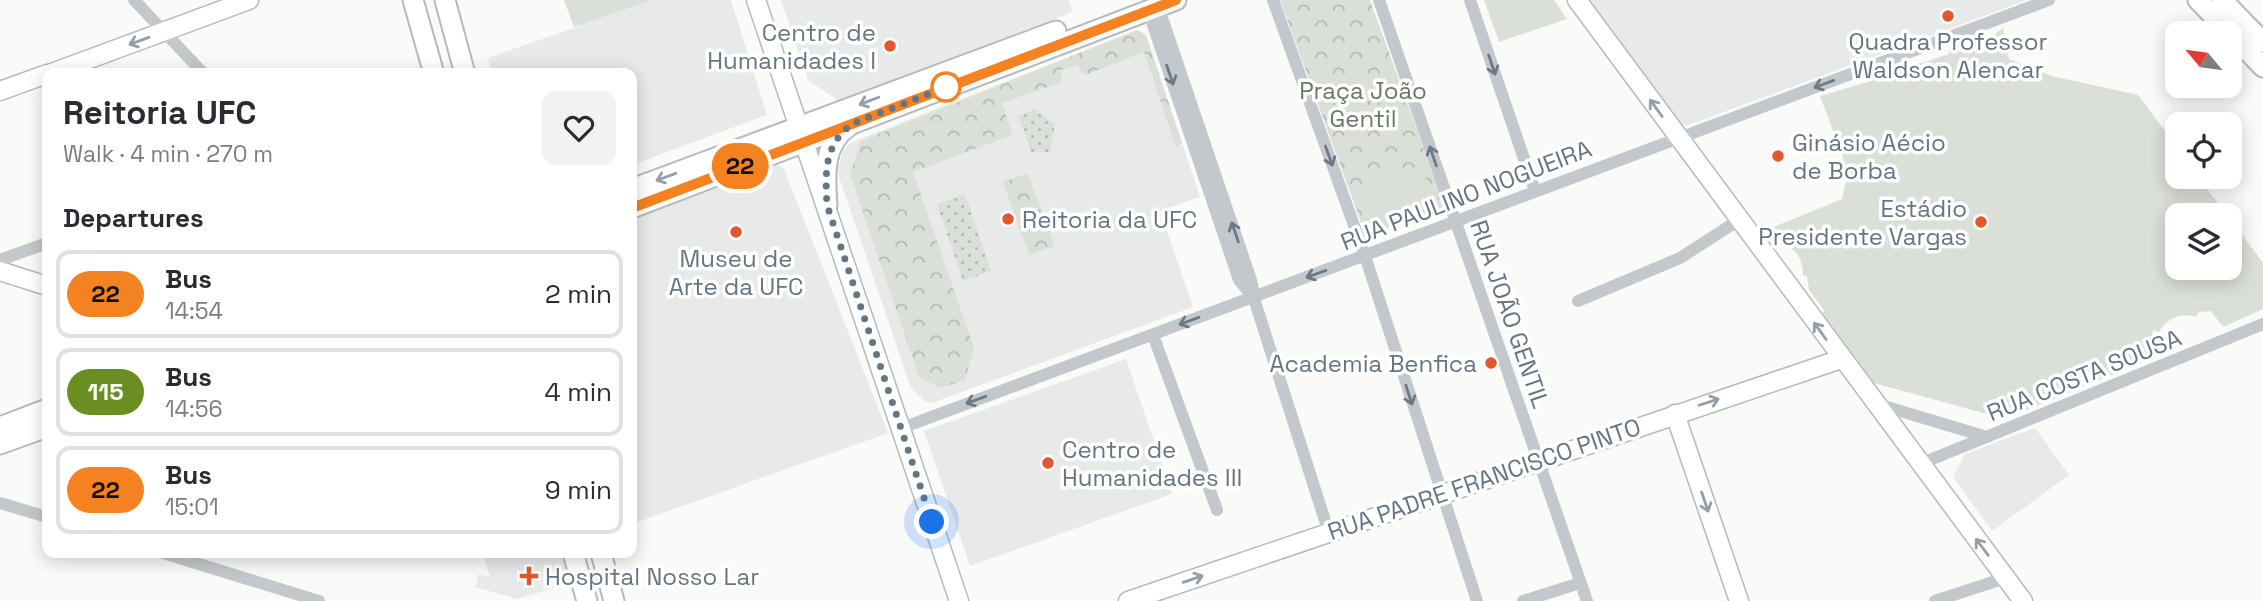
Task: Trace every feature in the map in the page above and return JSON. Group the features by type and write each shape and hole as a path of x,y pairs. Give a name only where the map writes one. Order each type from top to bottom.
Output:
{"main road":[{"path":"413,0 432,68"},
{"path":"445,0 463,68"},
{"path":"2198,0 2263,67"},
{"path":"2222,0 2263,42"},
{"path":"637,188 801,134 1155,4"},
{"path":"637,206 801,134 854,123 1155,4"},
{"path":"827,205 826,160 841,132 854,123"},
{"path":"0,427 42,411"},
{"path":"0,444 42,429"},
{"path":"574,558 587,601"},
{"path":"602,558 614,601"}],"street":[{"path":"135,0 199,68"},
{"path":"64,68 249,0"},
{"path":"756,0 959,601"},
{"path":"1273,0 1365,256 1476,601"},
{"name":"RUA JOÃO GENTIL","path":"1380,0 1587,601"},
{"path":"1469,0 1535,191"},
{"path":"1577,0 1874,404 2023,601"},
{"name":"RUA PAULINO NOGUEIRA","path":"899,429 2049,0"},
{"path":"1155,4 1240,284 1253,298 1329,533"},
{"path":"0,91 42,76"},
{"path":"1578,301 1680,258 1740,220"},
{"path":"0,260 42,245"},
{"path":"0,271 42,284"},
{"name":"RUA COSTA SOUSA","path":"1920,464 2263,324"},
{"path":"1153,335 1217,510"},
{"name":"RUA PADRE FRANCISCO PINTO","path":"1128,601 1162,596 1329,533 1841,359"},
{"path":"1874,404 1987,437"},
{"path":"1675,414 1739,601"},
{"path":"0,503 42,516"},
{"path":"179,558 319,601"},
{"path":"1936,601 2005,578"},
{"path":"1524,601 1580,583"}],"shaded area":[{"path":"572,0 731,0 767,115 637,163 637,68 491,68 487,58 580,26"},
{"name":"Centro de Humanidades I","path":"781,0 1069,0 1073,12 839,101 808,80"},
{"path":"1589,0 2027,0 1686,126 1679,123"},
{"name":"Reitoria da UFC","path":"1137,30 1146,35 1200,197 1160,211 1193,307 932,403 926,402 911,388 839,177 838,167 844,148 852,142"},
{"path":"778,165 784,169 888,433 637,522 637,217"},
{"name":"Centro de Humanidades III","path":"1126,359 1172,494 970,566 924,431"},
{"path":"2035,428 2069,475 1992,531 1953,477 1965,454"},
{"name":"Hospital Nosso Lar","path":"484,558 564,558 571,583 517,599 475,587 479,574 490,577"}],"green space":[{"path":"564,0 652,0 574,27"},
{"name":"Praça João Gentil","path":"1280,0 1370,0 1445,207 1366,236"},
{"path":"1484,0 1554,0 1567,19 1499,42"},
{"name":"Estádio Presidente Vargas","path":"2003,28 2009,59 2052,76 2138,95 2165,131 2165,189 2207,189 2218,203 2165,203 2165,280 2242,280 2242,234 2263,263 2263,309 2223,327 2211,311 2199,312 2196,317 2174,317 2159,332 2153,330 2151,341 2172,340 2176,348 2005,419 1874,383 1823,314 1824,310 1809,290 1800,258 1790,247 1779,242 1780,236 1774,227 1842,199 1848,171 1820,96 1868,82 1884,68 1920,63 1948,55 1950,49 1971,50 1987,35 1991,37"},
{"path":"1137,30 1146,35 1182,143 1176,147 1144,52 1085,75 1077,65 1061,70 1062,82 1002,103 1012,133 1010,136 913,172 974,348 965,380 940,388 919,377 850,174 861,141"},
{"path":"1035,109 1055,124 1050,152 1031,152 1018,116"},
{"path":"1421,165 1433,200 1374,221 1362,186"},
{"path":"1028,173 1054,246 1029,255 1003,182"},
{"path":"965,194 991,271 963,281 937,204"}],"bus line":[{"name":"22","path":"637,206 1176,0"}],"place":[{"name":"Quadra Professor Waldson Alencar","path":"1948,16"},
{"name":"Centro de Humanidades I","path":"890,46"},
{"name":"Ginásio Aécio de Borba","path":"1778,156"},
{"name":"Reitoria da UFC","path":"1008,219"},
{"name":"Estádio Presidente Vargas","path":"1981,222"},
{"name":"Museu de Arte da UFC","path":"736,232"},
{"name":"Academia Benfica","path":"1491,363"},
{"name":"Centro de Humanidades III","path":"1048,463"},
{"name":"Hospital Nosso Lar","path":"529,576"}],"route":[{"path":"932,522 827,205 826,160 834,141 854,123 952,85 946,87"}]}
